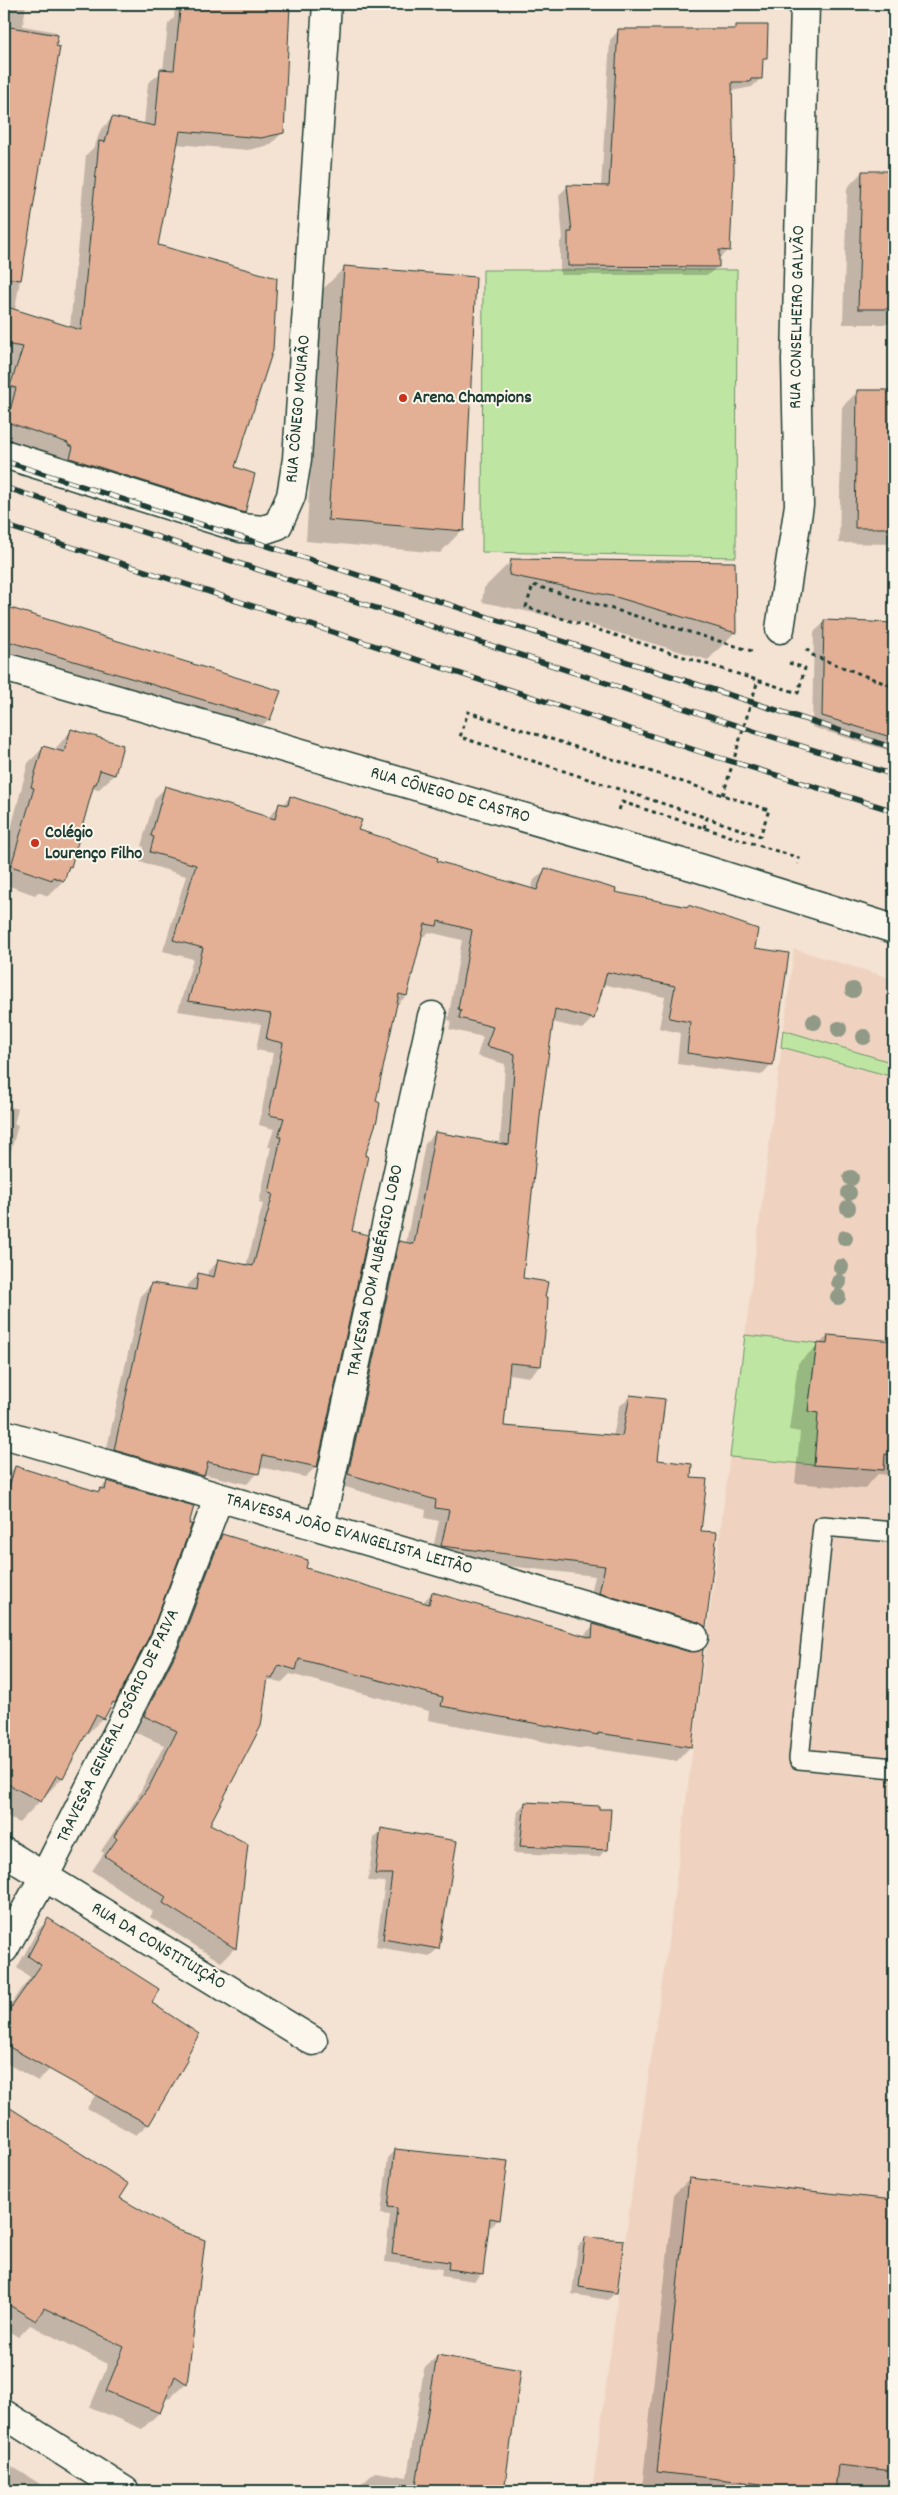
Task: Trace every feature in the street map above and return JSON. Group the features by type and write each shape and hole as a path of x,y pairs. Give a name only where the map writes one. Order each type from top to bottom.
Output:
{"street":[{"name":"RUA CÔNEGO MOURÃO","path":"4,454 241,528 263,530 278,525 291,496 297,459 327,4"},
{"name":"RUA CONSELHEIRO GALVÃO","path":"780,629 799,505 796,360 805,4"},
{"name":"RUA CÔNEGO DE CASTRO","path":"4,668 699,868 894,929"},
{"name":"TRAVESSA DOM AUBÉRGIO LOBO","path":"320,1527 432,1016"},
{"name":"TRAVESSA JOÃO EVANGELISTA LEITÃO","path":"4,1434 694,1637"},
{"name":"TRAVESSA GENERAL OSÓRIO DE PAIVA","path":"4,1949 44,1877 165,1639 220,1497"},
{"name":"RUA DA CONSTITUIÇÃO","path":"4,1852 313,2042"},
{"path":"4,2414 125,2491"}],"lane":[{"path":"894,1532 823,1526 799,1759 894,1768"}],"path":[{"path":"749,650 533,585 526,607 798,693 805,668 787,662"},
{"path":"780,629 814,656 894,687"},
{"path":"722,795 758,680"},
{"path":"468,712 722,795 769,810 760,836 460,737 468,712"},
{"path":"622,802 799,858"},
{"path":"704,828 707,818"}],"shaded area":[{"path":"794,949 894,979 894,2491 592,2491 632,2190 670,1928"}],"green space":[{"path":"483,270 737,270 736,557 482,552"},
{"path":"783,1030 894,1063 894,1077 781,1047"},
{"path":"745,1335 817,1343 808,1411 820,1413 814,1465 730,1457"}],"building":[{"path":"186,4 290,4 284,133 261,138 180,131 158,245 277,278 273,350 235,467 255,474 245,513 70,458 73,447 68,445 68,443 7,422 16,388 10,386 23,347 4,344 4,306 81,330 99,141 105,142 112,117 155,126 160,69 174,70 180,10 185,10"},
{"path":"736,25 768,25 767,58 763,58 762,79 751,79 750,82 732,82 734,171 730,251 719,250 719,267 568,266 568,232 572,232 567,185 609,186 618,29 736,29"},
{"path":"4,26 58,35 56,46 60,47 21,280 4,278"},
{"path":"862,171 894,171 894,309 858,309"},
{"name":"Arena Champions","path":"344,266 476,277 464,531 328,520"},
{"path":"857,390 894,390 894,528 855,528"},
{"path":"511,559 735,562 736,633 616,597 509,575"},
{"path":"4,606 281,691 270,720 4,640"},
{"path":"824,620 894,623 894,738 822,716"},
{"path":"71,729 123,745 115,775 100,770 96,784 94,784 71,867 69,866 64,881 53,877 52,880 11,866 34,788 31,787 43,746 64,752"},
{"path":"165,786 275,819 279,803 288,805 290,796 362,820 358,830 438,858 437,861 537,890 545,868 616,889 615,892 688,907 688,905 758,929 755,948 789,953 773,1065 687,1053 690,1022 669,1018 675,986 607,972 594,1019 555,1009 541,1107 523,1278 548,1282 545,1297 548,1297 547,1315 541,1366 510,1363 504,1426 622,1436 630,1395 665,1399 658,1460 692,1464 691,1478 707,1479 701,1531 717,1532 706,1627 698,1622 599,1593 605,1566 441,1546 449,1510 435,1508 436,1500 348,1474 399,1241 414,1244 435,1132 509,1145 515,1054 486,1046 493,1027 459,1018 461,1010 458,1009 472,930 438,921 437,926 425,924 407,996 399,994 376,1101 380,1103 377,1120 365,1156 368,1156 352,1231 368,1235 317,1467 263,1455 259,1474 208,1462 204,1476 114,1450 151,1283 196,1290 198,1273 214,1277 218,1259 253,1266 273,1194 269,1193 281,1137 278,1137 284,1118 269,1115 283,1043 266,1039 271,1014 188,1001 203,948 173,940 196,865 150,852 154,837 151,836"},
{"path":"828,1335 894,1341 894,1455 885,1454 884,1470 814,1465 818,1413 808,1411 817,1343 827,1344"},
{"path":"15,1466 99,1492 100,1488 105,1490 107,1481 194,1506 189,1524 192,1524 151,1633 115,1703 113,1702 104,1719 96,1715 63,1778 57,1775 41,1802 4,1782 4,1505"},
{"path":"222,1534 308,1560 306,1568 429,1604 432,1592 592,1638 593,1624 690,1652 703,1649 692,1747 598,1733 598,1735 441,1706 443,1697 299,1659 296,1670 279,1665 272,1679 268,1677 261,1726 210,1824 248,1844 236,1949 163,1903 166,1897 105,1856 117,1839 114,1836 151,1783 177,1731 144,1716 180,1645"},
{"path":"525,1802 599,1806 599,1809 611,1809 608,1850 520,1846"},
{"path":"381,1828 457,1841 439,1949 383,1939 392,1874 375,1874"},
{"path":"48,1918 159,1989 152,2003 199,2034 186,2058 188,2059 149,2125 4,2044 4,2018 41,1965 28,1956"},
{"path":"4,2104 129,2184 120,2198 170,2227 205,2240 187,2384 175,2376 160,2413 106,2391 124,2347 44,2308 36,2321 4,2302"},
{"path":"395,2149 508,2161 500,2220 490,2218 483,2274 448,2269 449,2262 392,2254 397,2208 388,2207"},
{"path":"689,2178 894,2200 894,2471 838,2465 835,2491 761,2491 762,2484 657,2472"},
{"path":"585,2237 624,2240 617,2293 579,2287"},
{"path":"437,2355 521,2370 504,2491 415,2491"}],"railway":[{"path":"4,461 894,748"},
{"path":"4,487 894,775"},
{"path":"4,525 707,754 894,811"}],"place":[{"name":"Arena Champions","path":"403,398"},
{"name":"Colégio Lourenço Filho","path":"35,843"}]}
